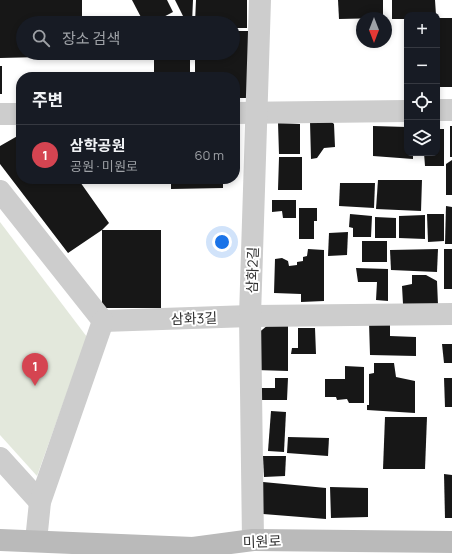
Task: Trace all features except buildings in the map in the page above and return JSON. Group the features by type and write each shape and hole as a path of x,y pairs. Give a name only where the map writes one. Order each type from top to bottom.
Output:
{"street":[{"name":"삼화2길","path":"254,540 250,316 258,113 260,0"},
{"path":"440,110 452,110"},
{"path":"240,113 404,111"},
{"path":"0,114 16,114"},
{"path":"0,191 102,321 40,502 36,541"},
{"name":"삼화3길","path":"102,321 250,316 452,314"},
{"path":"0,458 40,502"},
{"name":"미원로","path":"0,540 193,548 254,540 452,542"}],"shaded area":[{"path":"0,222 87,337 37,476 0,435"}],"place":[{"name":"삼학공원","path":"35,386"}]}
